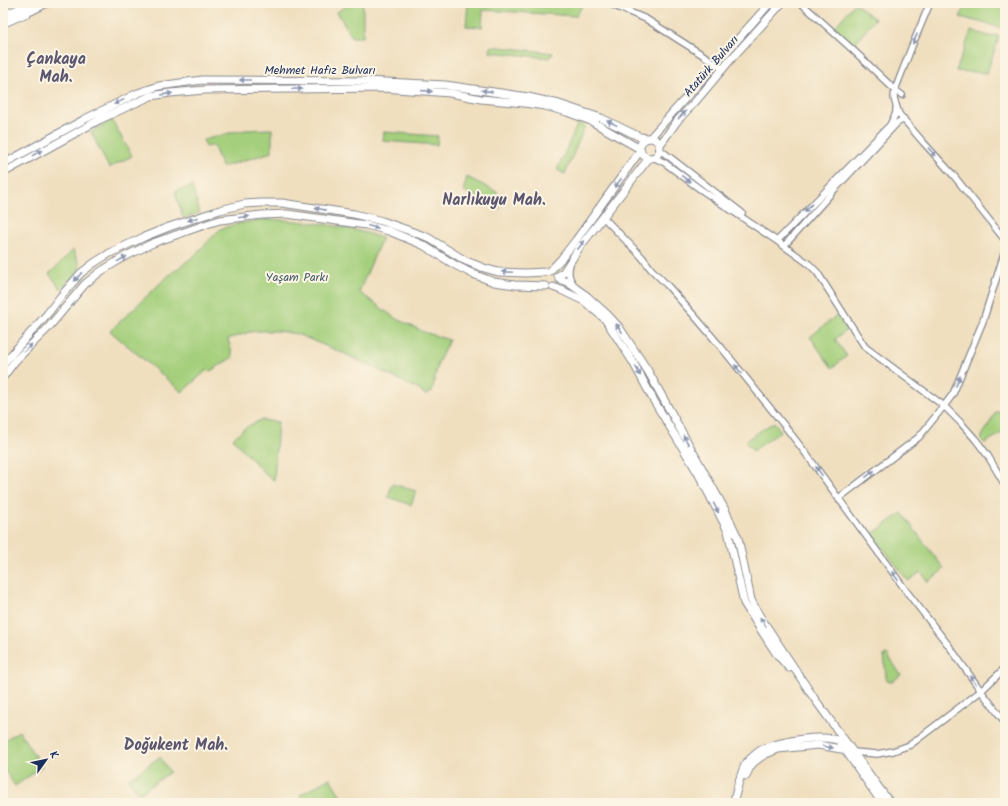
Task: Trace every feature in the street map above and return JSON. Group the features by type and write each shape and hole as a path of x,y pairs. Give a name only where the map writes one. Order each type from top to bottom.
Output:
{"highway":[{"path":"3,16 32,3"},
{"path":"3,23 46,3"}],"main road":[{"name":"Atatürk Bulvarı","path":"659,148 678,120 695,102 720,66 770,3"},
{"name":"Atatürk Bulvarı","path":"649,138 782,3"},
{"name":"Mehmet Hafız Bulvarı","path":"3,164 85,119 138,94 159,86 202,80 372,81 445,85 528,97 559,104 601,118 640,137 649,138"},
{"name":"Mehmet Hafız Bulvarı","path":"3,172 99,120 151,96 205,90 383,88 450,93 481,99 524,103 545,106 591,121 640,150"},
{"path":"649,138 656,141 659,148 657,154 651,158 579,248 559,278 558,283 549,286 543,282 542,279 544,274 562,258 576,240 640,150 640,146 643,141 649,138"},
{"path":"640,150 644,156 651,158"},
{"path":"3,364 81,273 94,263 110,253 144,237 220,210 244,204 282,203 354,214 382,221 427,237 466,261 484,268 498,272 556,273 559,278 578,290 608,315 619,327 648,371 725,510 738,538 751,600 759,615 882,803"},
{"path":"3,377 15,361 48,328 85,284 100,272 124,257 153,243 220,220 262,215 287,214 366,225 389,231 423,245 455,265 494,282 549,286 562,290 584,301 605,320 633,362 654,401 698,473 728,531 744,603 750,614 776,653 792,672 838,740 853,752 890,803"},
{"path":"733,803 743,770 752,757 760,751 792,741 823,738 838,740"},
{"path":"737,803 749,769 753,763 766,754 778,749 818,745 846,747"}],"street":[{"path":"608,3 646,19 720,66"},
{"path":"801,3 902,95"},
{"path":"930,3 895,90 894,98 896,106 899,114 954,176 1005,240"},
{"path":"777,240 890,125 896,113 896,106"},
{"path":"784,246 830,194 897,123 904,119"},
{"path":"659,148 809,264 817,272 865,347 944,406 976,440 988,456 1005,485"},
{"path":"651,158 665,163 700,189 777,240"},
{"path":"603,217 642,257 651,269 712,336 807,455 907,592 1005,722"},
{"path":"839,498 919,437 953,394 984,321 1005,251"},
{"path":"570,262 568,274 570,280 578,290"},
{"path":"853,752 877,754 893,751 910,745 981,691 1005,668"}],"green space":[{"path":"351,3 363,3 363,37 352,37 337,12"},
{"path":"468,3 584,3 576,16 483,10 482,27 466,26"},
{"path":"855,3 875,19 853,46 833,29"},
{"path":"967,3 1005,4 1005,21 1002,28 960,17"},
{"path":"971,31 993,37 997,35 999,37 987,73 956,71"},
{"path":"491,46 553,53 550,58 490,52"},
{"path":"112,120 132,156 109,168 91,132"},
{"path":"578,123 585,126 565,174 557,170"},
{"path":"272,129 272,152 222,167 213,145 206,147 203,140 233,132"},
{"path":"384,132 438,136 437,145 383,141"},
{"path":"467,177 497,192 500,209 463,191"},
{"path":"192,186 200,213 183,218 176,191"},
{"name":"Yaşam Parkı","path":"266,219 325,224 382,238 359,292 395,318 424,332 449,340 438,363 432,392 426,395 416,388 345,354 297,334 278,331 259,331 250,332 228,339 233,357 209,372 207,370 182,392 110,331 168,276 195,255 220,229 236,224"},
{"path":"73,250 80,265 79,270 61,289 49,274"},
{"path":"837,315 847,330 835,339 847,356 832,368 810,337"},
{"path":"998,410 1005,418 1005,431 985,443 982,440 982,436"},
{"path":"261,420 278,422 274,480 267,476 233,439 246,428"},
{"path":"774,422 781,431 753,451 745,441"},
{"path":"392,484 416,491 411,505 388,497"},
{"path":"902,513 944,569 928,582 921,572 908,581 872,534"},
{"path":"887,654 901,675 892,682 889,682 886,678 884,655"},
{"path":"19,731 42,767 15,786 3,768 3,741"},
{"path":"160,757 170,772 139,794 128,779"},
{"path":"330,778 345,803 306,803 300,795"}],"district":[{"name":"Çankaya Mah.","path":"56,67"},
{"name":"Narlıkuyu Mah.","path":"494,199"},
{"name":"Doğukent Mah.","path":"176,744"}]}
